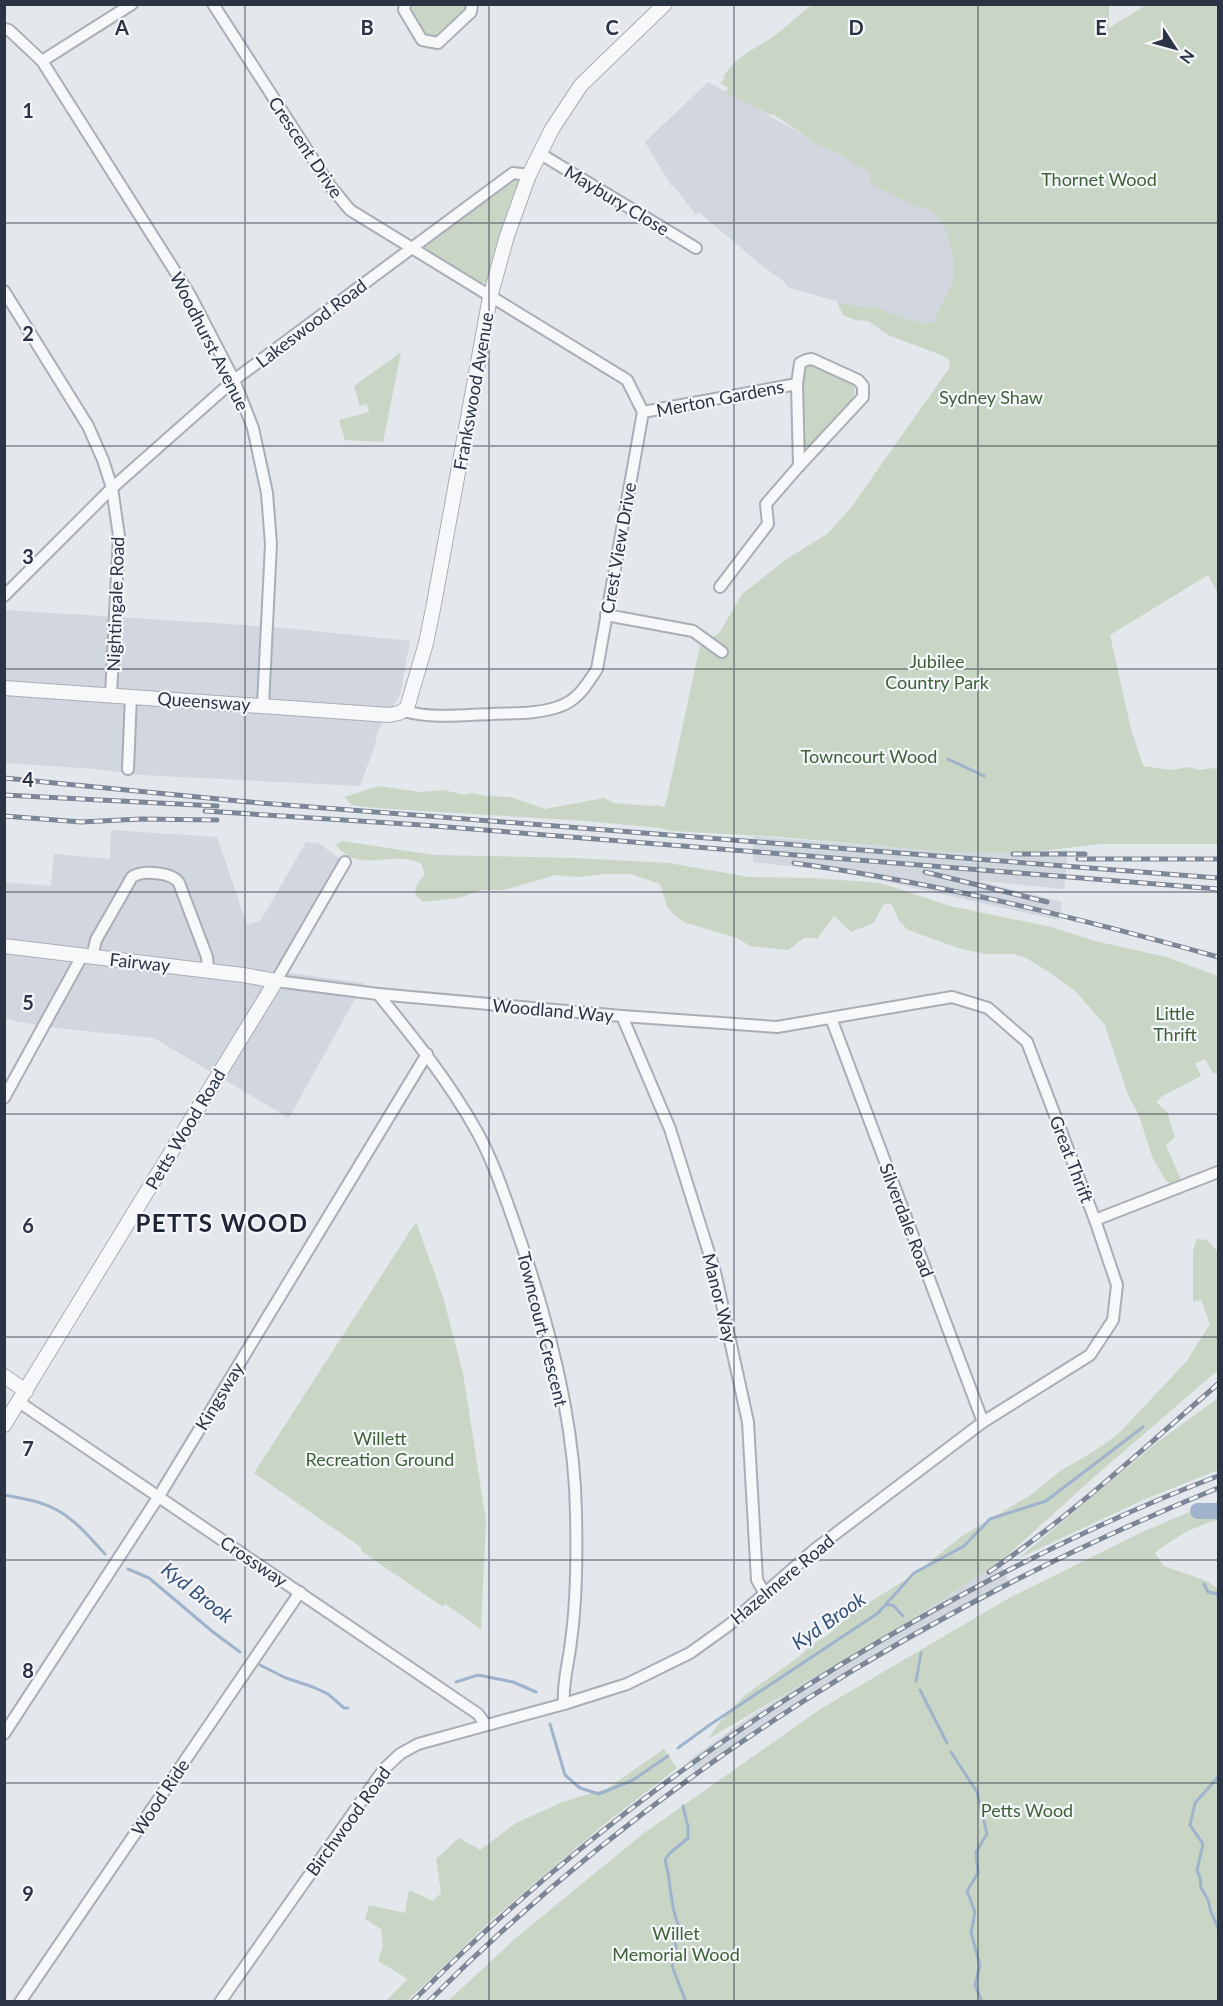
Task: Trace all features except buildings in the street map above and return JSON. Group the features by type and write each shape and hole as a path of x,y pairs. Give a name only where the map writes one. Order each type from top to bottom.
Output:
{"street":[{"path":"42,61 132,4"},
{"name":"Crescent Drive","path":"213,4 331,188 350,210 490,297"},
{"path":"405,4 404,10 422,40 438,43 471,12 472,4"},
{"name":"Frankswood Avenue","path":"404,711 410,704 428,632 490,297 507,236 528,176 539,153 581,85 658,7"},
{"name":"Woodhurst Avenue","path":"4,29 9,30 42,61 190,295 234,380 254,428 270,515 271,572 263,705"},
{"name":"Maybury Close","path":"539,153 696,248"},
{"name":"Lakeswood Road","path":"4,596 112,488 234,380 513,174 528,176"},
{"name":"Nightingale Road","path":"4,291 88,426 112,488 119,536 111,695"},
{"path":"490,297 627,380 643,412"},
{"name":"Merton Gardens","path":"720,588 768,524 766,504 863,397 863,386 858,380 812,359 800,363 797,384 799,466"},
{"name":"Merton Gardens","path":"643,412 797,384"},
{"name":"Crest View Drive","path":"404,711 418,715 449,717 519,713 558,707 581,694 597,669 643,412"},
{"path":"606,615 693,632 722,651"},
{"name":"Queensway","path":"4,688 389,715 404,711"},
{"path":"128,770 131,696"},
{"name":"Petts Wood Road","path":"4,1425 276,981 345,862"},
{"path":"4,1098 87,956 126,883 132,877 140,873 176,878 207,957 208,970"},
{"name":"Fairway","path":"4,946 208,970 276,981"},
{"name":"Woodland Way","path":"276,981 378,994 621,1016 777,1027 831,1018"},
{"name":"Towncourt Crescent","path":"378,994 427,1054 477,1132 506,1197 546,1324 561,1392 576,1498 578,1564 571,1642 563,1693 564,1704"},
{"name":"Great Thrift","path":"831,1018 952,997 988,1008 1027,1042 1095,1220 1117,1285 1113,1320 1090,1355 983,1422"},
{"name":"Manor Way","path":"621,1016 670,1129 715,1272 748,1422 757,1580 764,1592"},
{"name":"Silverdale Road","path":"831,1018 983,1422"},
{"name":"Kingsway","path":"4,1734 159,1496 427,1054"},
{"path":"1095,1220 1218,1172"},
{"path":"4,1376 22,1396"},
{"name":"Crossway","path":"22,1396 159,1496 478,1714 486,1725"},
{"name":"Hazelmere Road","path":"564,1704 637,1680 690,1653 729,1625 814,1550 983,1422"},
{"name":"Wood Ride","path":"20,2001 300,1592"},
{"name":"Birchwood Road","path":"220,2001 384,1769 400,1754 418,1744 564,1704"}],"shaded area":[{"path":"708,82 986,235 929,345 880,331 883,325 836,301 789,288 699,212 696,215 673,185 671,186 645,142"},
{"path":"4,610 275,627 410,641 400,695 378,731 360,786 142,775 95,769 5,763"},
{"path":"111,830 217,837 247,925 261,920 306,842 318,843 342,860 281,972 364,983 289,1118 154,1038 47,1027 5,1019 4,882 51,886 54,854 110,859"},
{"path":"753,836 946,852 1024,853 1068,850 1064,889 974,880 1062,902 1059,920 842,872 753,862"},
{"path":"1000,1562 1010,1585 854,1672 777,1720 697,1775 688,1761 739,1724 799,1685 906,1623"}],"green space":[{"path":"409,5 466,5 466,10 440,36 424,34 408,8"},
{"name":"Jubilee Country Park","path":"812,5 1109,5 1109,28 1146,5 1218,5 1218,593 1208,575 1110,635 1131,729 1143,766 1172,770 1189,767 1200,770 1218,769 1218,844 1100,844 1024,853 946,852 781,837 671,831 587,821 375,808 352,805 344,797 379,786 420,792 444,790 464,795 472,793 510,797 545,809 604,798 614,803 665,807 700,646 720,632 742,594 787,559 827,534 850,509 950,367 949,360 941,355 888,335 868,321 855,320 843,315 837,302 861,307 876,307 920,323 933,323 954,279 955,272 950,245 943,226 935,214 871,184 869,172 814,143 774,115 726,93 728,88 720,83 725,79 723,78 734,63 778,33"},
{"path":"513,179 521,182 486,283 478,282 420,245"},
{"path":"401,352 383,442 345,440 339,420 369,412 367,404 360,406 354,386"},
{"path":"810,362 851,381 854,385 855,398 815,444 810,446 803,442 803,370 804,366"},
{"name":"Little Thrift","path":"342,841 434,855 669,863 749,877 813,878 881,883 950,906 1051,927 1095,941 1166,957 1218,976 1218,1074 1213,1073 1205,1059 1195,1064 1201,1076 1161,1097 1156,1102 1167,1112 1175,1137 1166,1145 1181,1180 1171,1186 1152,1156 1138,1113 1128,1095 1105,1025 1076,992 1026,958 1013,954 985,954 961,949 908,930 899,921 892,905 887,903 883,905 874,923 851,932 834,916 818,938 804,938 788,950 750,946 737,938 686,923 675,916 667,906 660,884 631,874 579,877 556,875 504,890 481,890 459,898 423,902 415,895 417,884 425,874 421,864 400,859 355,859 345,854 336,845"},
{"name":"Willett Recreation Ground","path":"416,1222 443,1297 463,1373 486,1521 481,1629 445,1604 443,1607 361,1551 362,1548 254,1473"},
{"path":"1197,1239 1207,1240 1218,1252 1218,1370 1000,1562 906,1623 708,1739 719,1723 745,1695 828,1635 852,1613 910,1577 962,1536 1032,1494 1060,1471 1118,1434 1186,1362 1210,1324 1201,1300 1193,1302 1193,1250"},
{"path":"1218,1398 1218,1470 1143,1500 1019,1558 1159,1441"},
{"name":"Petts Wood","path":"1218,1502 1218,1520 1185,1533 1155,1553 1164,1566 1207,1581 1218,1589 1218,2001 448,2001 517,1937 644,1833 822,1708 1009,1598 1142,1532"},
{"path":"664,1749 677,1768 602,1826 497,1915 407,2001 386,2001 408,1979 378,1961 383,1945 381,1929 365,1919 369,1905 405,1913 409,1890 433,1901 441,1893 436,1859 459,1838 480,1850 516,1823 560,1803 608,1788"}],"waterway":[{"path":"948,759 984,776"},
{"name":"Kyd Brook","path":"678,1748 878,1613 914,1573 964,1546 990,1519 1046,1501 1143,1427"},
{"name":"Kyd Brook","path":"4,1495 37,1502 62,1513 82,1529 105,1554"},
{"name":"Kyd Brook","path":"1198,1511 1218,1511"},
{"name":"Kyd Brook","path":"1214,1511 1216,1517"},
{"name":"Kyd Brook","path":"128,1569 149,1578 240,1652"},
{"path":"1204,1584 1208,1592 1217,1594 1218,1597"},
{"path":"886,1605 893,1605 903,1616"},
{"path":"916,1681 921,1653"},
{"name":"Kyd Brook","path":"260,1665 328,1694 344,1708 348,1708"},
{"name":"Kyd Brook","path":"456,1682 478,1675 513,1682 536,1692"},
{"path":"920,1690 947,1743"},
{"name":"Kyd Brook","path":"550,1724 565,1775 580,1788 599,1794 633,1780 668,1756"},
{"path":"951,1752 977,1792 987,1834 976,1852 978,1873 967,1891 975,1912 971,1933 980,1965 975,1985 982,2002"},
{"path":"1218,1777 1195,1803 1190,1825 1203,1844 1197,1870 1201,1888 1218,1928"},
{"path":"683,1806 688,1838 665,1860 674,1913 681,1930 675,1941 677,1954 672,1966 686,2002"}],"railway":[{"path":"4,778 249,802 1218,878"},
{"path":"4,795 217,806"},
{"path":"205,811 422,825 1218,889"},
{"path":"4,816 81,822 141,819 217,820"},
{"path":"1013,854 1085,854"},
{"path":"1078,859 1218,859"},
{"path":"794,863 955,891 1218,957"},
{"path":"925,872 1047,902"},
{"path":"989,1572 1078,1505 1218,1384"},
{"path":"412,2002 469,1946 590,1841 653,1792 783,1701 920,1618 1066,1541 1218,1476"},
{"path":"428,2002 515,1920 605,1843 700,1771 798,1705 899,1643 1003,1587 1109,1535 1218,1488"}],"district":[{"name":"PETTS WOOD","path":"222,1222"}],"park label":[{"name":"Thornet Wood","path":"1099,179"},
{"name":"Sydney Shaw","path":"991,397"},
{"name":"Towncourt Wood","path":"869,756"},
{"name":"Willet Memorial Wood","path":"676,1943"}]}
